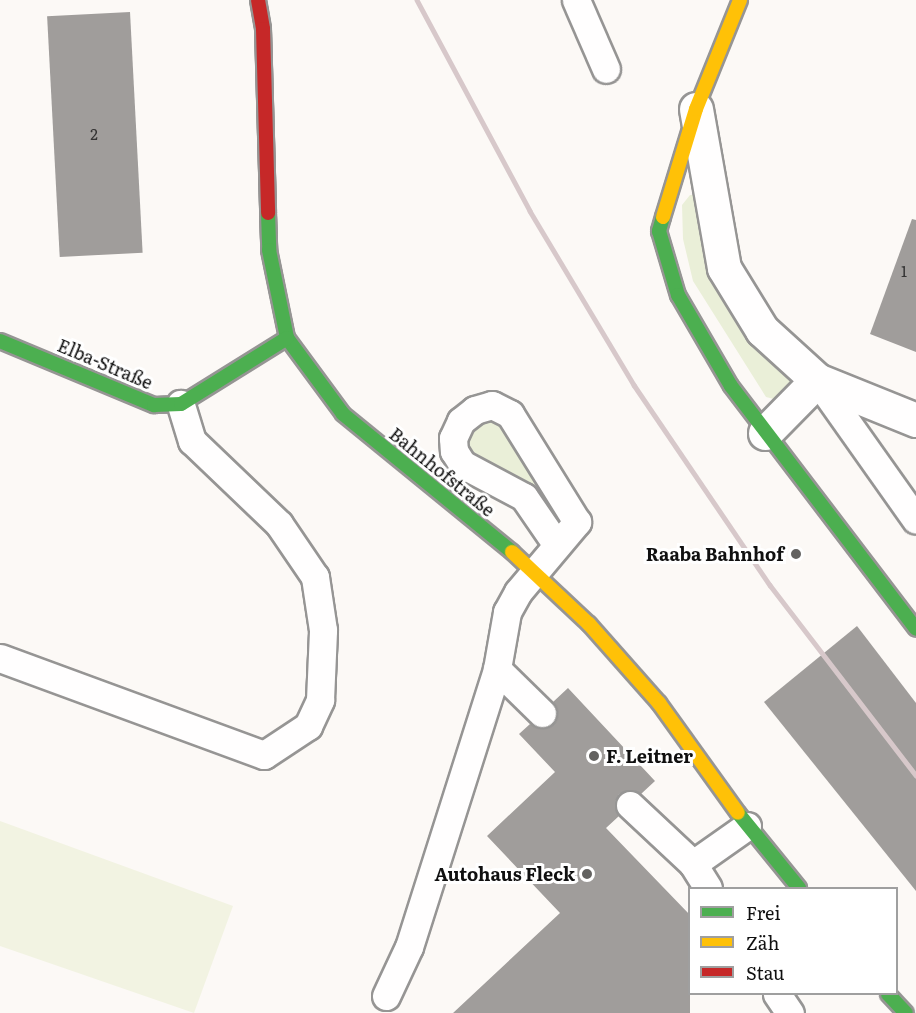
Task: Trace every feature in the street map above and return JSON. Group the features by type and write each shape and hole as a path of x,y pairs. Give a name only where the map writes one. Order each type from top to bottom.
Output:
{"street":[{"name":"Bahnhofstraße","path":"258,0 263,29 269,250 287,338 344,414 536,571 659,703 747,826 798,887"},
{"path":"740,0 696,109 659,231 678,295 731,386 916,629"},
{"path":"696,109 724,268 762,330 817,380 916,420"},
{"path":"181,404 287,338"},
{"name":"Elba-Straße","path":"0,341 154,405 181,404"},
{"path":"765,433 817,380"},
{"path":"890,995 906,1013"}],"lane":[{"path":"576,0 606,69"},
{"path":"817,380 916,520"},
{"path":"0,658 264,755 308,726 320,700 322,665 323,630 315,577 279,524 192,441 181,404"},
{"path":"386,996 409,947 497,669 507,612 536,571 577,522 510,414 492,405 475,410 461,421 453,438 458,457 474,473 524,497 557,545"},
{"path":"497,669 542,713"},
{"path":"630,805 693,864 707,887"},
{"path":"693,864 747,826"},
{"path":"778,995 789,1013"}],"green space":[{"path":"690,195 696,195 709,273 733,314 757,347 801,383 778,400 766,397 693,281 683,239 682,205"},
{"path":"490,418 501,421 539,485 526,487 478,466 466,445 467,434 473,425"},
{"path":"0,821 233,906 194,1013 0,946"}],"building":[{"path":"130,12 143,253 60,257 47,16"},
{"path":"912,219 916,220 916,352 870,334"},
{"path":"857,626 916,703 916,891 764,702"},
{"name":"Autohaus Fleck","path":"568,688 655,781 641,794 633,790 619,794 615,802 619,816 606,828 688,913 690,1013 453,1013 560,913 487,836 555,772 519,734 530,724 539,728 553,724 557,716 553,702"}],"railway":[{"path":"417,0 530,211 634,385 770,585 916,775"}],"traffic: fast":[{"path":"268,213 269,250 287,338 343,414 512,552"},
{"path":"663,217 659,231 678,295 731,386 916,629"},
{"path":"0,341 154,405 181,404 287,338"},
{"path":"738,813 798,887"},
{"path":"889,995 906,1013"}],"traffic: slow":[{"path":"663,217 696,109 740,0"},
{"path":"512,552 589,624 659,703 738,813"}],"traffic: jam":[{"path":"258,0 263,29 268,213"}],"place":[{"name":"Raaba Bahnhof","path":"796,554"},
{"name":"F. Leitner","path":"594,756"},
{"name":"Autohaus Fleck","path":"587,874"}]}
